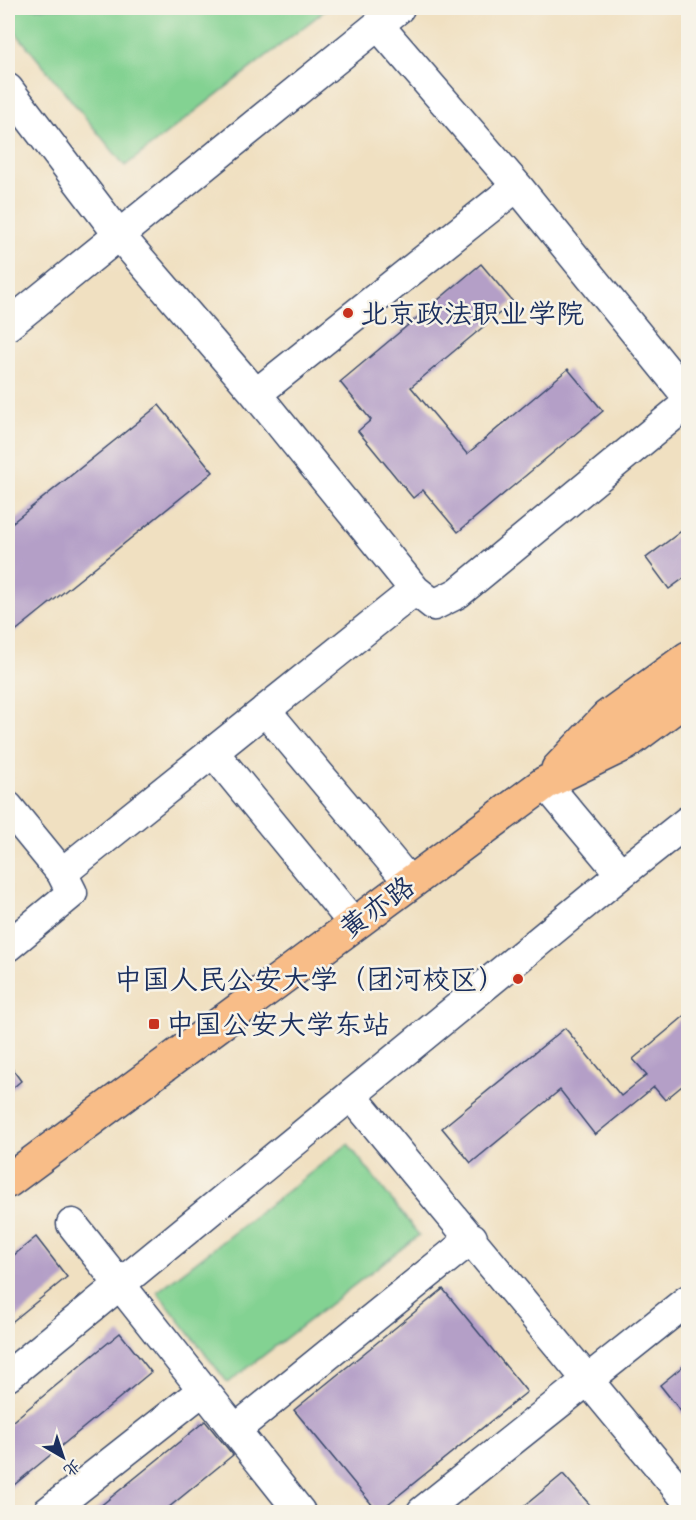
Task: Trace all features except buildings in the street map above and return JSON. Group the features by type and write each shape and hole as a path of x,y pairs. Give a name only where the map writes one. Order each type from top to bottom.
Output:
{"main road":[{"name":"黄亦路","path":"8,1181 545,783 607,717 688,658"},
{"name":"黄亦路","path":"545,783 625,744 688,697"}],"street":[{"path":"8,325 388,16 517,186 688,397"},
{"path":"8,88 119,235 256,394 415,590 434,605 458,593 688,403"},
{"path":"256,394 517,186"},
{"path":"62,873 415,590"},
{"path":"265,710 410,883"},
{"path":"213,752 354,924"},
{"path":"545,783 621,874"},
{"path":"8,807 62,873 72,893 8,946"},
{"path":"8,1376 688,821"},
{"path":"351,1095 688,1501"},
{"path":"72,1224 300,1512"},
{"path":"235,1430 472,1238"},
{"path":"422,1512 688,1299"},
{"path":"48,1512 203,1390"}],"green space":[{"path":"8,8 328,8 125,166 8,23"},
{"path":"348,1144 419,1235 228,1383 157,1292"}],"place":[{"name":"北京政法职业学院","path":"348,313"},
{"name":"中国人民公安大学（团河校区）","path":"518,979"},
{"name":"中国公安大学东站","path":"154,1024"}]}
